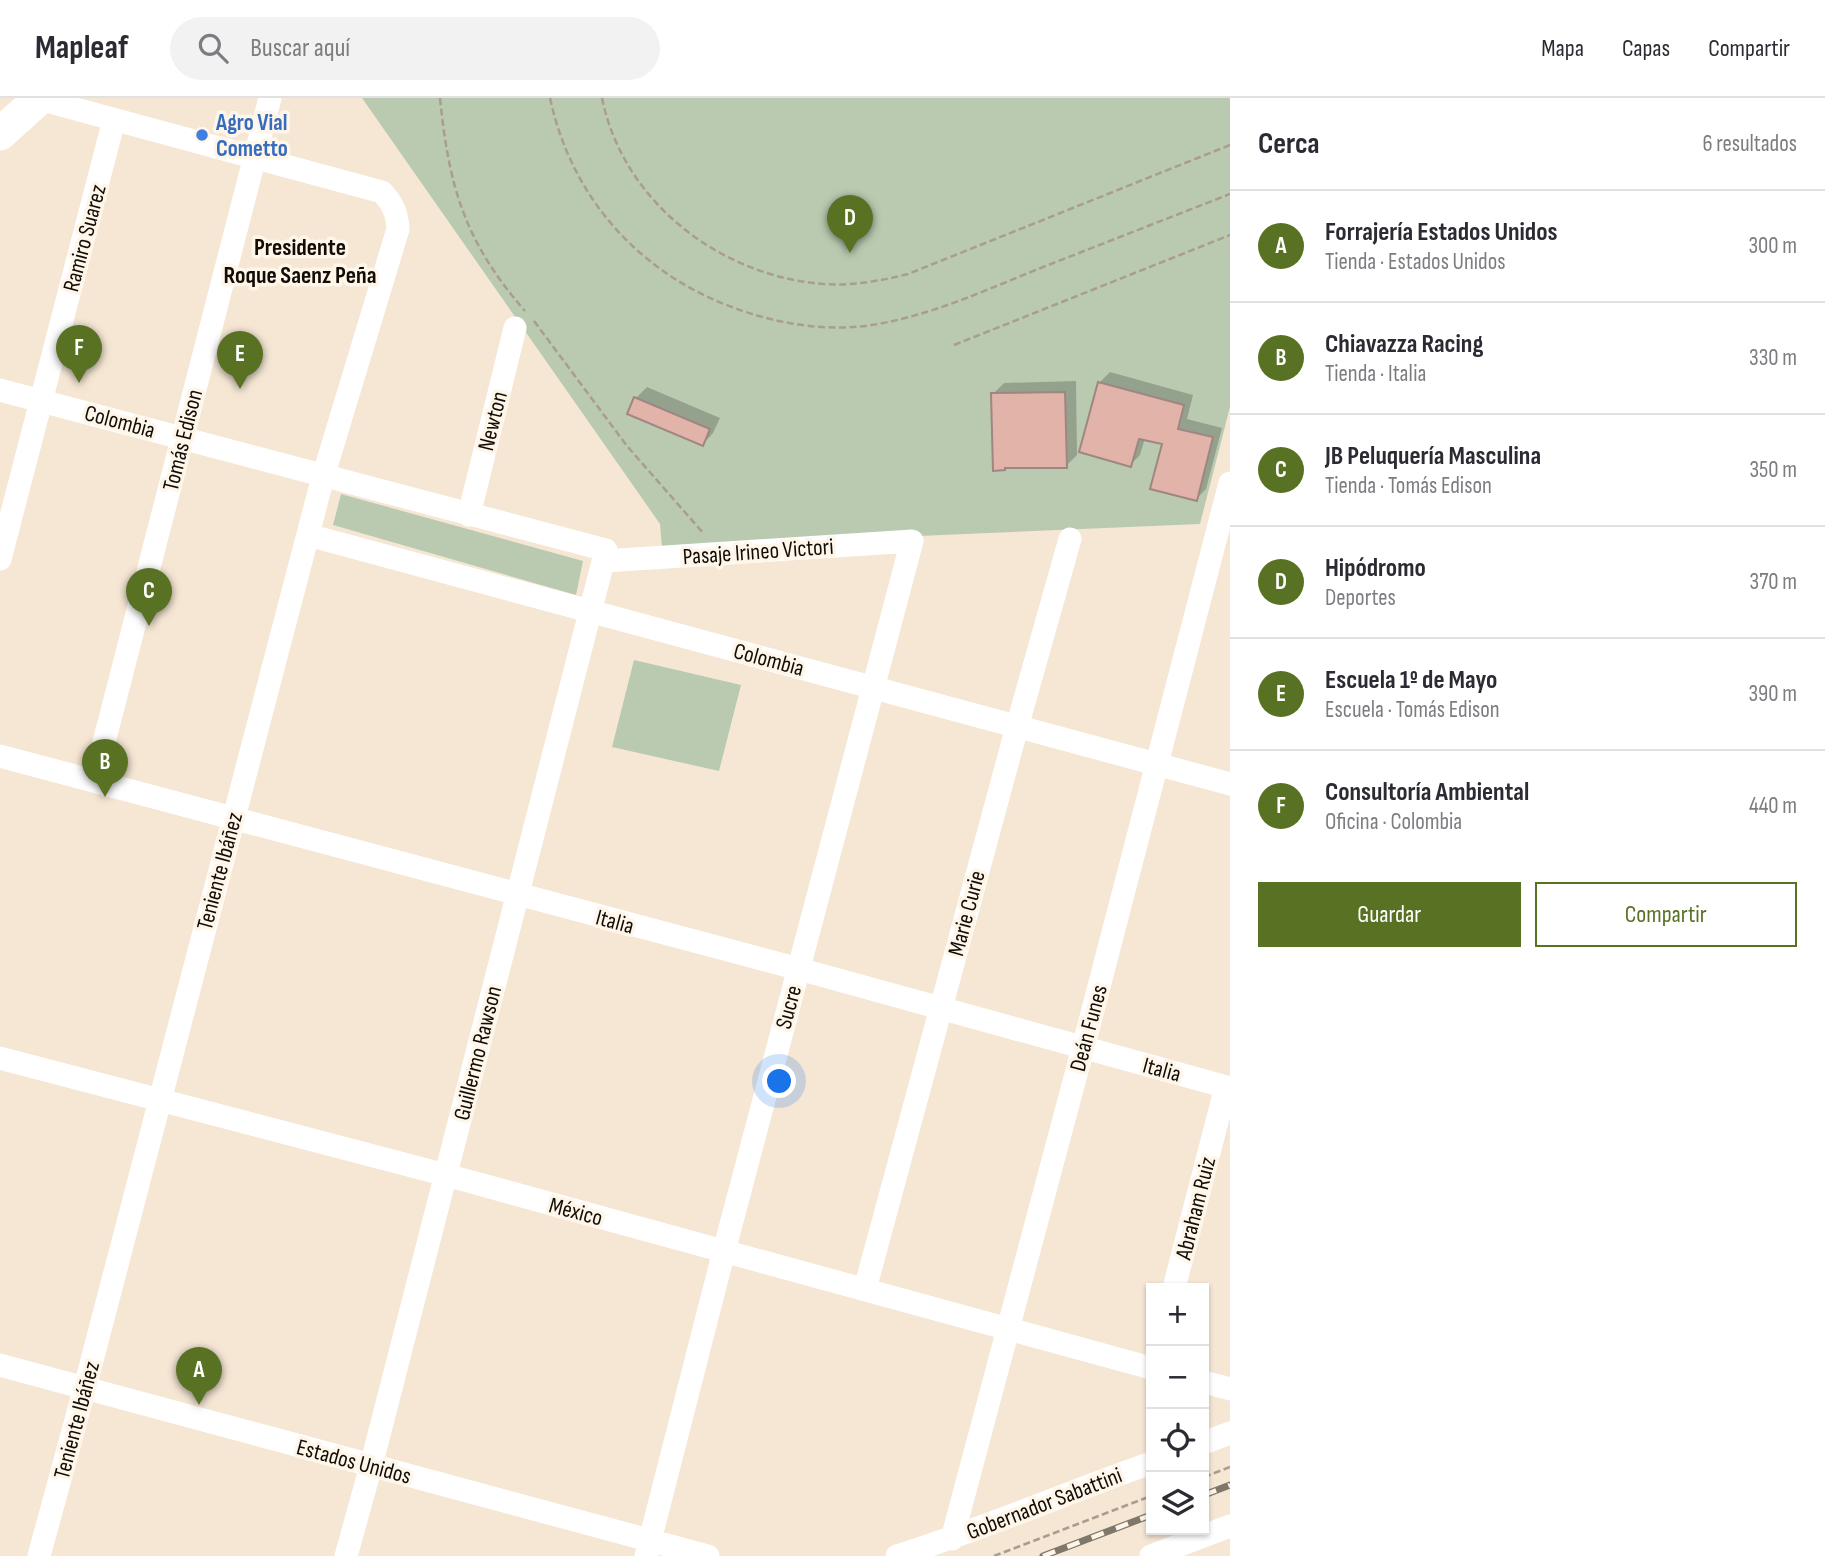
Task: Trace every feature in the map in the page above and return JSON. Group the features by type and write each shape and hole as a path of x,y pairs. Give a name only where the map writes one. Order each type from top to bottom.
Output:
{"highway":[{"path":"0,134 38,98"}],"street":[{"path":"38,98 254,158"},
{"name":"Tomás Edison","path":"94,782 270,98"},
{"name":"Ramiro Suarez","path":"0,559 114,120"},
{"name":"Teniente Ibáñez","path":"39,1556 323,477 398,229 393,204 382,192 254,158"},
{"name":"Newton","path":"470,515 515,328"},
{"name":"Colombia","path":"0,390 470,515 605,555"},
{"name":"Deán Funes","path":"952,1539 1230,483"},
{"name":"Colombia","path":"308,535 1230,784"},
{"name":"Marie Curie","path":"865,1289 1070,538"},
{"name":"Pasaje Irineo Victori","path":"605,555 912,541"},
{"name":"Sucre","path":"648,1548 912,541"},
{"name":"Guillermo Rawson","path":"346,1556 605,555"},
{"name":"Italia","path":"0,756 799,969 1228,1087"},
{"name":"México","path":"0,1058 446,1175 1146,1367"},
{"name":"Abraham Ruiz","path":"1175,1283 1228,1087"},
{"name":"Estados Unidos","path":"0,1365 371,1466 648,1548 708,1556"},
{"path":"1209,1383 1230,1389"},
{"path":"1209,1441 1230,1433"},
{"name":"Gobernador Sabattini","path":"897,1556 952,1539 1146,1465"},
{"path":"1151,1556 1230,1526"}],"path":[{"path":"440,98 450,168 465,219 477,247 503,287 539,327 627,446 704,534"},
{"path":"550,98 565,148 578,176 601,212 637,251 670,276 717,302 747,313 808,326 876,325 938,309 1230,194"},
{"path":"601,98 623,155 654,201 674,220 718,253 744,265 770,275 825,284 853,284 908,274 1230,145"},
{"path":"954,345 1230,235"},
{"path":"1209,1474 1230,1466"},
{"path":"994,1556 1146,1498"}],"green space":[{"path":"362,98 1230,98 1230,407 1200,524 662,547 660,524"},
{"path":"341,494 583,561 576,595 333,525"},
{"path":"634,660 741,685 719,771 612,747"}],"building":[{"path":"1098,382 1184,405 1178,429 1213,437 1197,501 1150,489 1162,444 1139,439 1131,467 1079,452"},
{"path":"1065,392 1067,468 1005,468 993,471 991,393"},
{"path":"634,397 710,429 703,446 627,414"}],"railway":[{"path":"1209,1493 1230,1485"},
{"path":"1043,1556 1146,1517"}],"place":[{"name":"Agro Vial Cometto","path":"202,135"},
{"name":"Hipódromo","path":"850,253"},
{"name":"Consultoría Ambiental","path":"79,383"},
{"name":"Escuela 1º de Mayo","path":"240,389"},
{"name":"JB Peluquería Masculina","path":"149,626"},
{"name":"Chiavazza Racing","path":"105,797"},
{"name":"Forrajería Estados Unidos","path":"199,1405"}],"district":[{"name":"Presidente Roque Saenz Peña","path":"300,261"}]}
